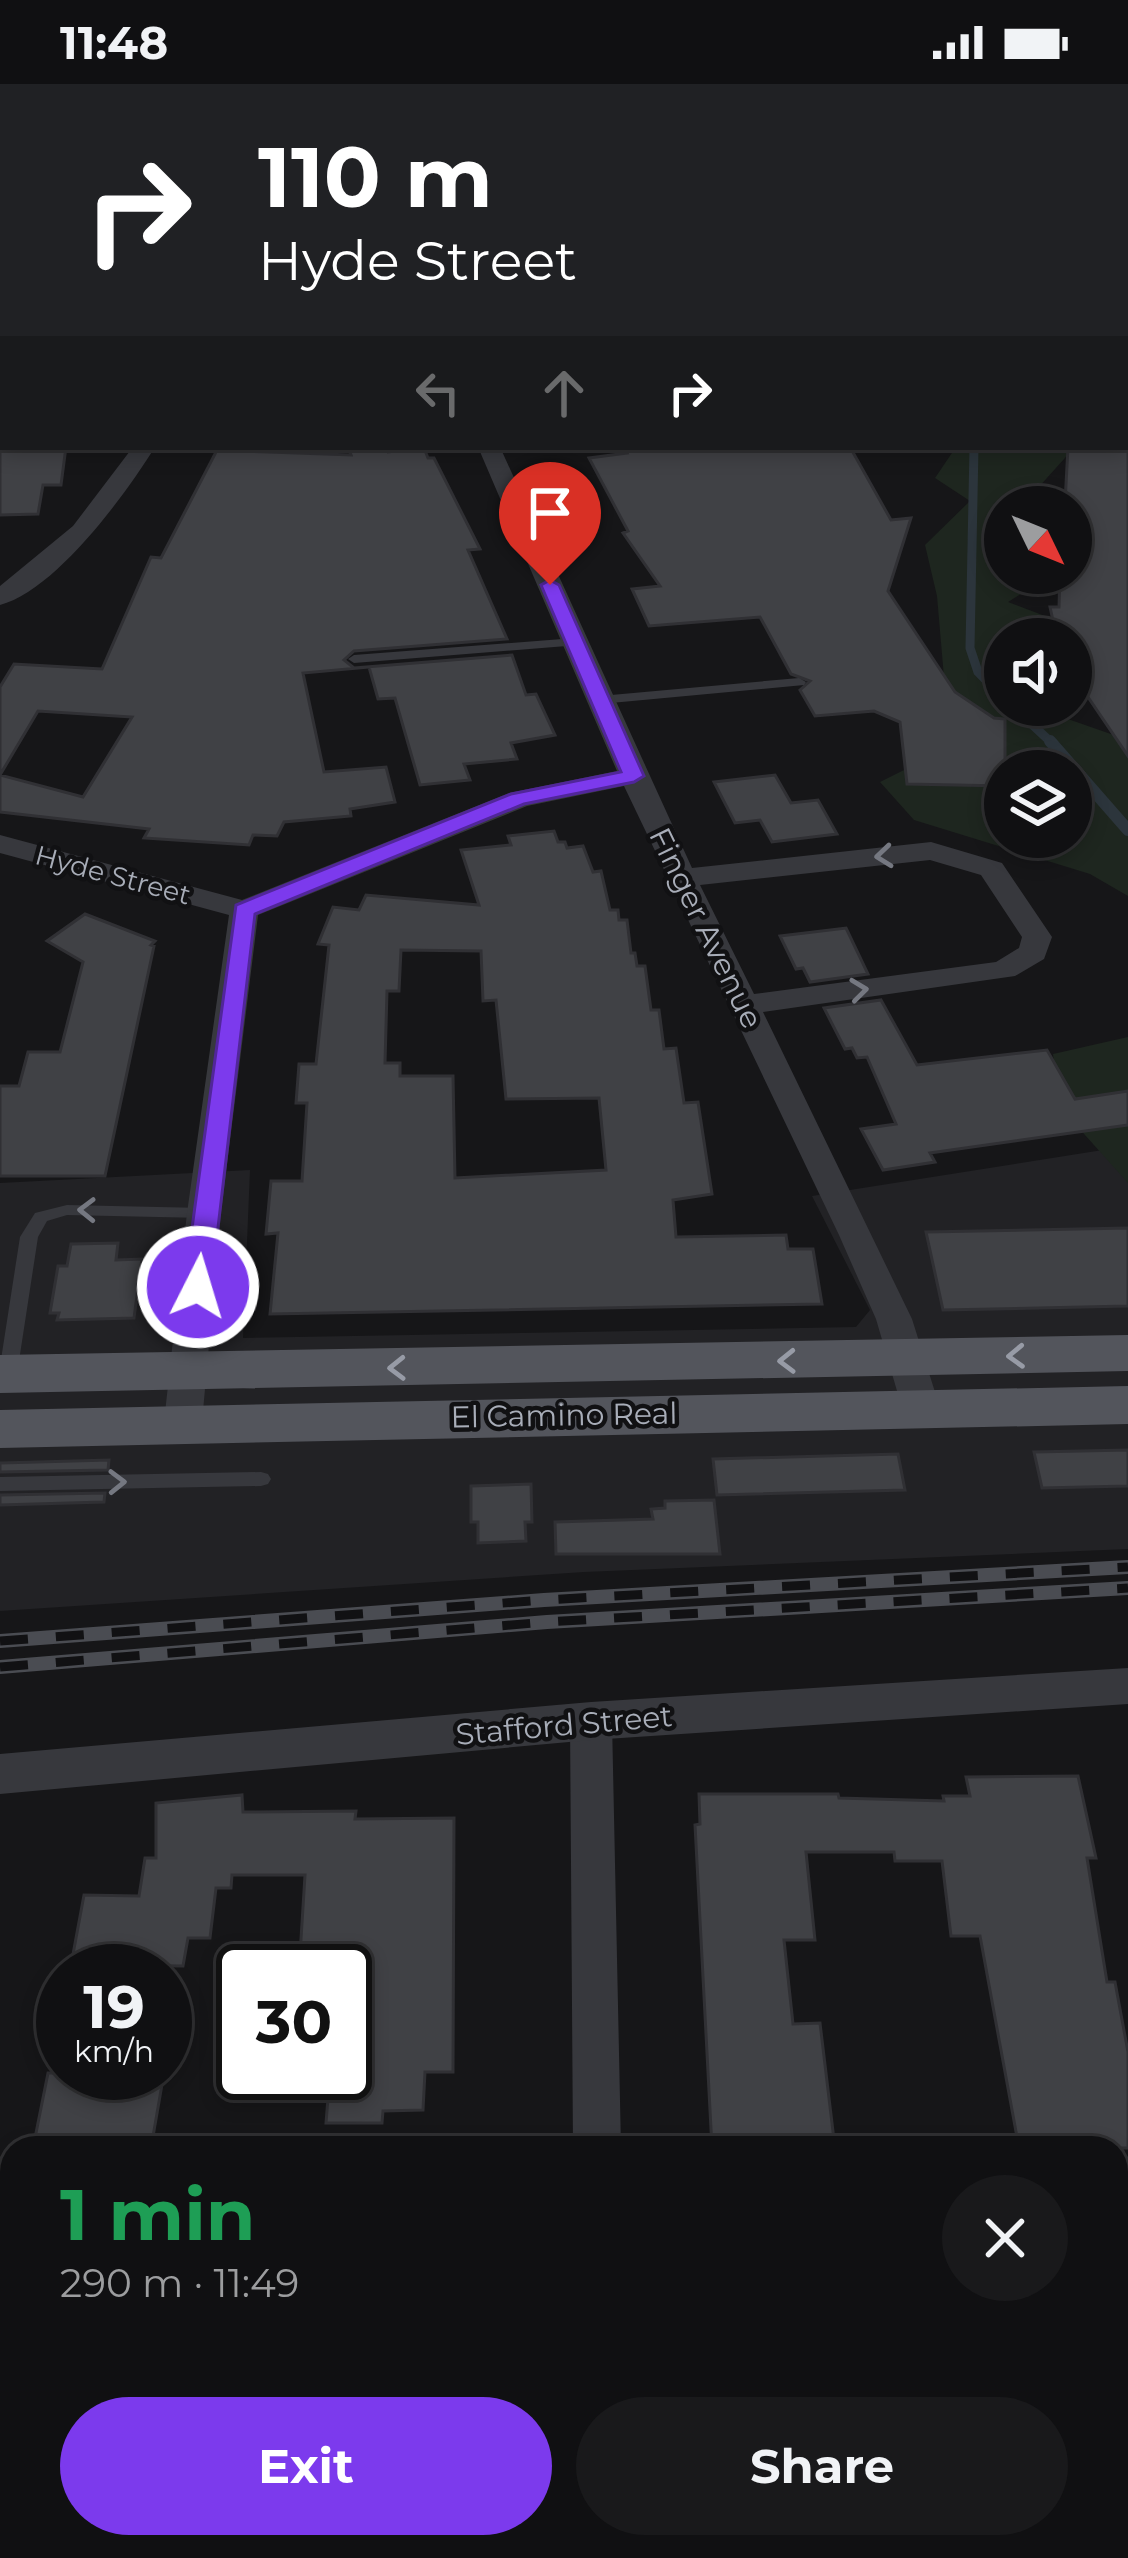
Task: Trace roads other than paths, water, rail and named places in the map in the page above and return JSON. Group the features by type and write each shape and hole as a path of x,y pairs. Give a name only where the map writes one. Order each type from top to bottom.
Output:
{"main road":[{"name":"El Camino Real","path":"913,1384 1128,1353"},
{"name":"El Camino Real","path":"4,1374 187,1396 913,1384 1128,1405"},
{"name":"El Camino Real","path":"0,1429 187,1396"}],"street":[{"path":"0,598 71,546 94,522 142,450"},
{"name":"Finger Avenue","path":"490,450 634,776 856,1235 894,1319 913,1384"},
{"path":"187,1396 204,1213 244,910 519,799 634,776"},
{"name":"Hyde Street","path":"0,844 244,910"},
{"path":"682,878 932,851 992,869 1037,937 1033,953 1004,970 743,1005"},
{"name":"Stafford Street","path":"2,1783 591,1721 1128,1686"},
{"path":"591,1721 597,2136"}],"lane":[{"path":"354,659 574,642"},
{"path":"600,700 799,682"},
{"path":"4,1374 29,1237 40,1217 67,1210 204,1213"},
{"path":"0,1484 261,1479"}],"waterway":[{"path":"974,450 970,648 984,678"},
{"path":"1034,726 1051,742"},
{"path":"1051,742 1128,830"}],"railway":[{"path":"0,1641 544,1600 1128,1567"},
{"path":"0,1667 547,1622 1128,1588"}]}
